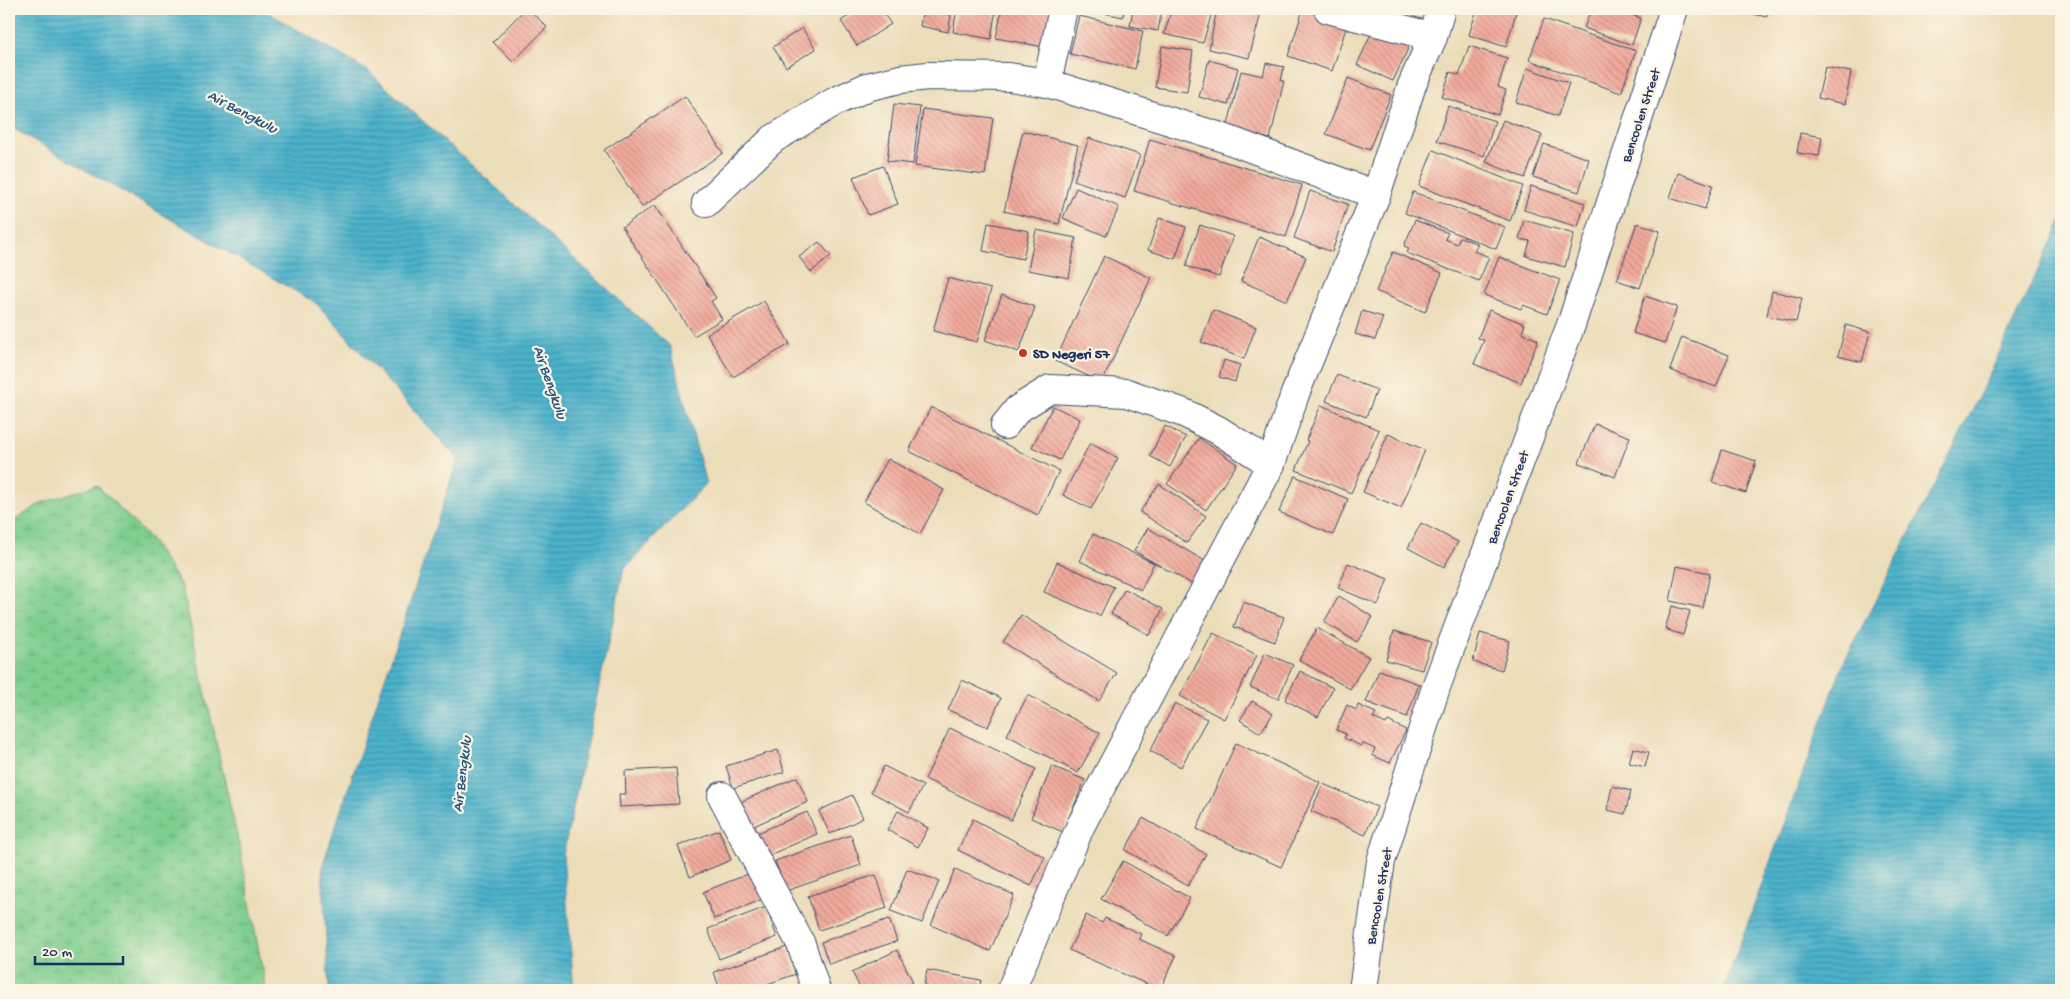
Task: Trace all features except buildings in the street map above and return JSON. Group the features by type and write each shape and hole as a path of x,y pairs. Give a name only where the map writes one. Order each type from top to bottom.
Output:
{"street":[{"path":"1047,82 1063,9"},
{"path":"1328,9 1433,37"},
{"path":"1011,990 1081,825 1271,464 1295,394 1376,196 1412,85 1433,37 1441,9"},
{"name":"Bencoolen Street","path":"1363,990 1381,862 1427,715 1572,322 1674,9"},
{"path":"706,203 773,139 834,102 867,87 900,79 928,76 1009,77 1047,82 1222,137 1376,196"},
{"path":"1005,425 1018,409 1050,389 1127,393 1184,414 1218,430 1271,464"},
{"path":"722,796 801,944 816,990"}],"green space":[{"path":"97,485 151,540 182,587 241,854 266,990 9,990 9,524 41,503"}],"water":[{"name":"Air Bengkulu","path":"9,9 262,9 368,71 670,346 706,484 624,569 563,855 574,990 329,990 322,867 458,459 316,303 9,126"},
{"path":"2061,221 2061,990 1723,990 1843,664 1973,409"}],"place":[{"name":"SD Negeri 57","path":"1023,353"}]}
